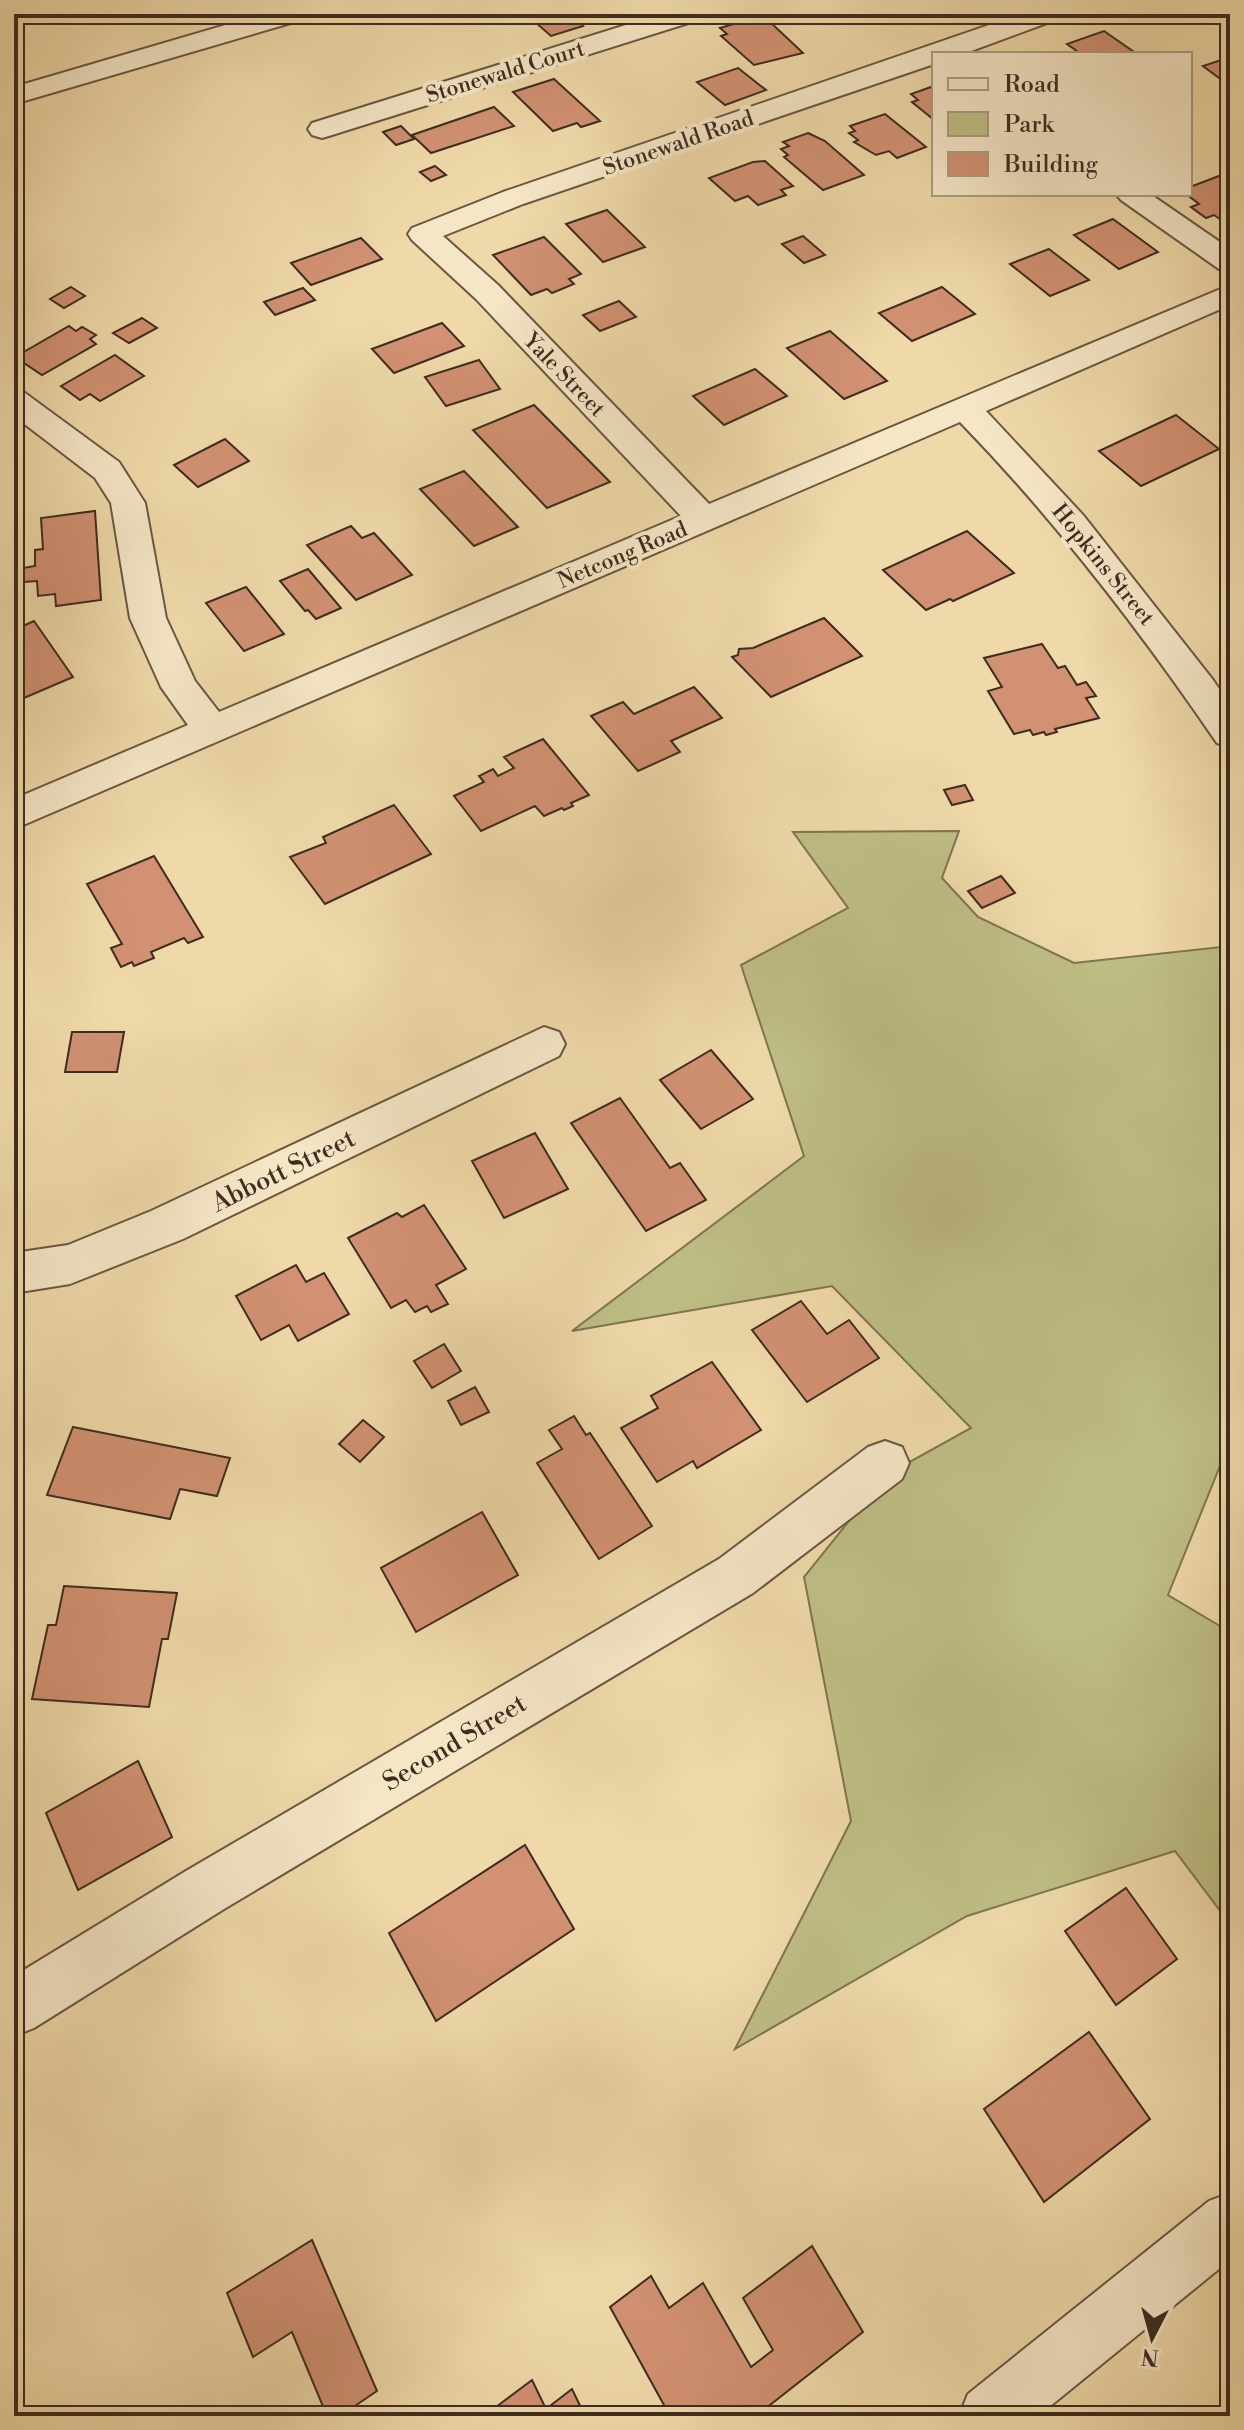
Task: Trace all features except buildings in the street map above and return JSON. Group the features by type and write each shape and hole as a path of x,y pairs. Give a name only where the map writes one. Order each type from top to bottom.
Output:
{"street":[{"path":"14,96 292,14"},
{"name":"Stonewald Court","path":"322,129 689,14"},
{"name":"Stonewald Road","path":"944,52 1046,14"},
{"name":"Stonewald Road","path":"423,234 513,198 932,56"},
{"path":"1134,196 1230,263"},
{"name":"Yale Street","path":"423,234 487,292 703,519"},
{"name":"Netcong Road","path":"14,815 1230,294"},
{"path":"14,400 107,470 128,503 148,618 179,687 211,729"},
{"name":"Hopkins Street","path":"964,407 1011,453 1090,543 1176,654 1230,733"},
{"name":"Abbott Street","path":"14,1273 70,1264 167,1225 544,1044"},
{"name":"Second Street","path":"14,2008 218,1882 736,1576 885,1463"},
{"path":"990,2416 1230,2222"}],"green space":[{"path":"959,831 942,878 978,917 1074,963 1230,946 1230,1441 1168,1595 1230,1632 1230,1924 1175,1851 967,1916 735,2049 851,1821 804,1577 886,1475 971,1428 832,1286 572,1331 804,1156 741,965 848,908 793,832"}]}
